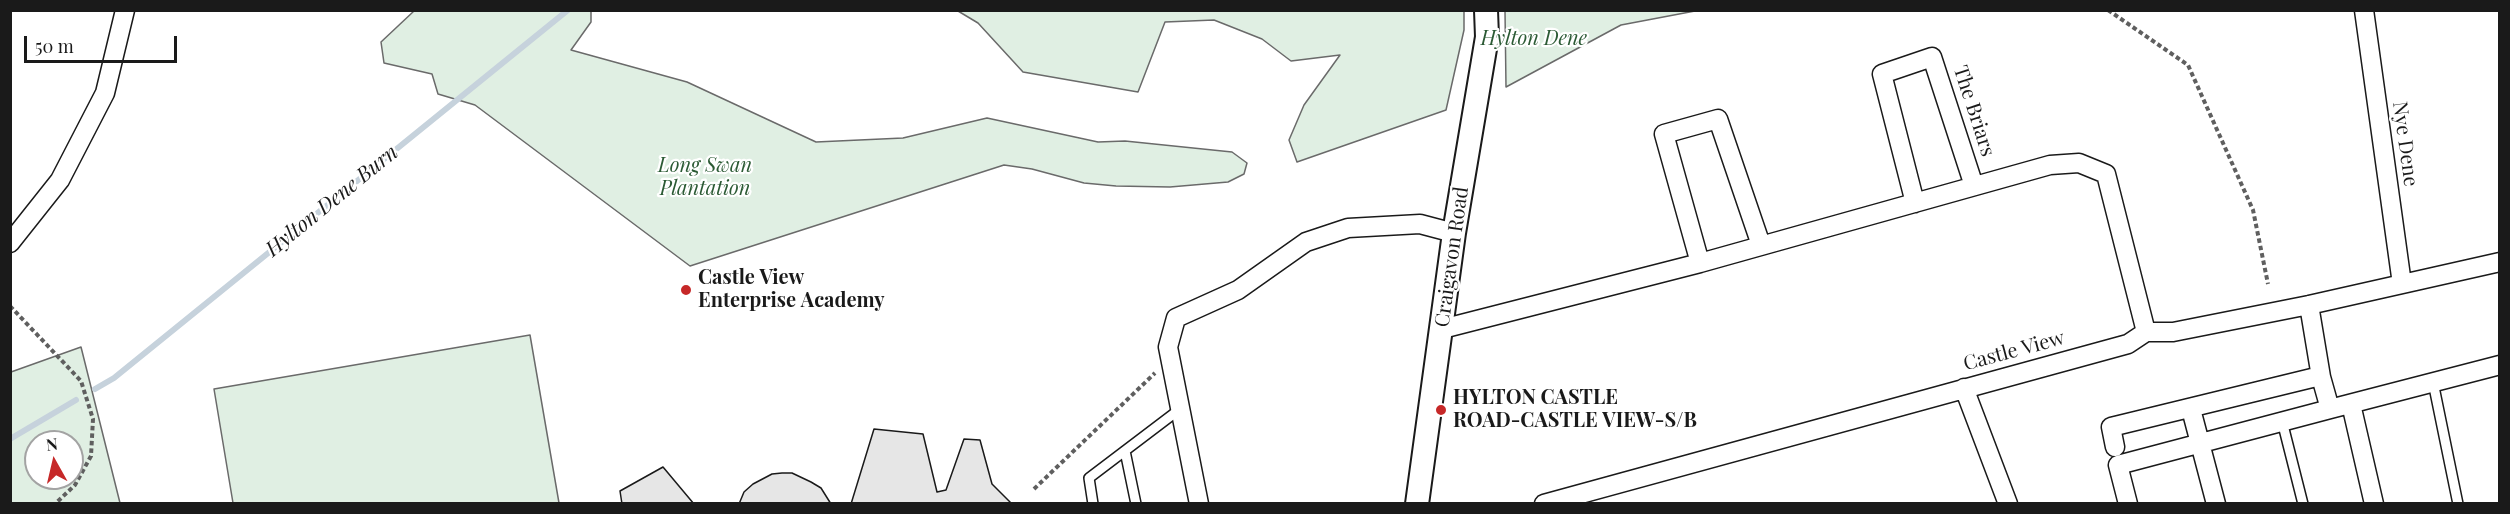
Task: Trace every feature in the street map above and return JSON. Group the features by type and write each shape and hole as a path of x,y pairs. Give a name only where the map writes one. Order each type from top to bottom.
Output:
{"street":[{"path":"10,243 60,180 105,93 125,10"},
{"name":"Craigavon Road","path":"1417,504 1454,233 1487,37 1486,10"},
{"name":"Nye Dene","path":"2364,10 2402,284"},
{"name":"The Briars","path":"1915,203 1881,74 1932,57 1974,186"},
{"path":"1700,263 1664,135 1718,119 1761,246"},
{"name":"The Briars","path":"1442,329 1700,263 2050,165 2079,163 2106,174 2146,332"},
{"path":"1199,504 1168,347 1176,318 1239,290 1306,242 1348,228 1420,224 1454,233"},
{"name":"Castle View","path":"1544,504 2128,344 2146,332 2173,332 2309,305 2499,262"},
{"path":"2309,305 2320,377 2330,409"},
{"path":"2128,504 2118,465 2499,365"},
{"path":"2115,447 2111,427 2312,378"},
{"path":"1964,388 2008,504"},
{"path":"2351,404 2374,504"},
{"path":"2191,409 2216,504"}],"lane":[{"path":"2433,382 2458,504"},
{"path":"1093,504 1089,478 1180,409"},
{"path":"2282,421 2302,504"},
{"path":"1125,451 1136,504"}],"path":[{"path":"2108,10 2188,65 2253,210 2268,284"},
{"path":"10,306 81,381 93,419 91,456 75,485 55,504"},
{"path":"1034,489 1170,358"}],"green space":[{"path":"1464,10 1464,30 1446,110 1297,162 1289,140 1304,105 1340,55 1291,61 1262,39 1214,20 1165,22 1138,92 1023,72 978,23 958,11"},
{"name":"Hylton Dene","path":"1505,10 1695,11 1621,25 1506,87"},
{"name":"Long Swan Plantation","path":"414,11 591,11 591,22 571,50 687,82 816,142 903,138 987,118 1098,142 1125,141 1232,152 1247,163 1244,174 1228,182 1170,187 1084,183 1032,169 1004,165 690,266 475,105 438,94 432,74 384,63 381,42"},
{"path":"530,335 559,503 233,503 214,389"},
{"path":"81,347 120,503 11,503 11,372"}],"building":[{"path":"874,429 923,434 937,492 946,490 964,439 980,440 992,484 1012,504 851,504"},
{"path":"663,467 694,504 622,504 620,491"},
{"path":"792,473 821,488 831,504 739,504 744,492 753,484 772,474"}],"waterway":[{"name":"Hylton Dene Burn","path":"95,389 114,378 568,10"},
{"name":"Hylton Dene Burn","path":"10,439 76,400"}],"place":[{"name":"Castle View Enterprise Academy","path":"686,290"},
{"name":"HYLTON CASTLE ROAD-CASTLE VIEW-S/B","path":"1441,410"}]}
